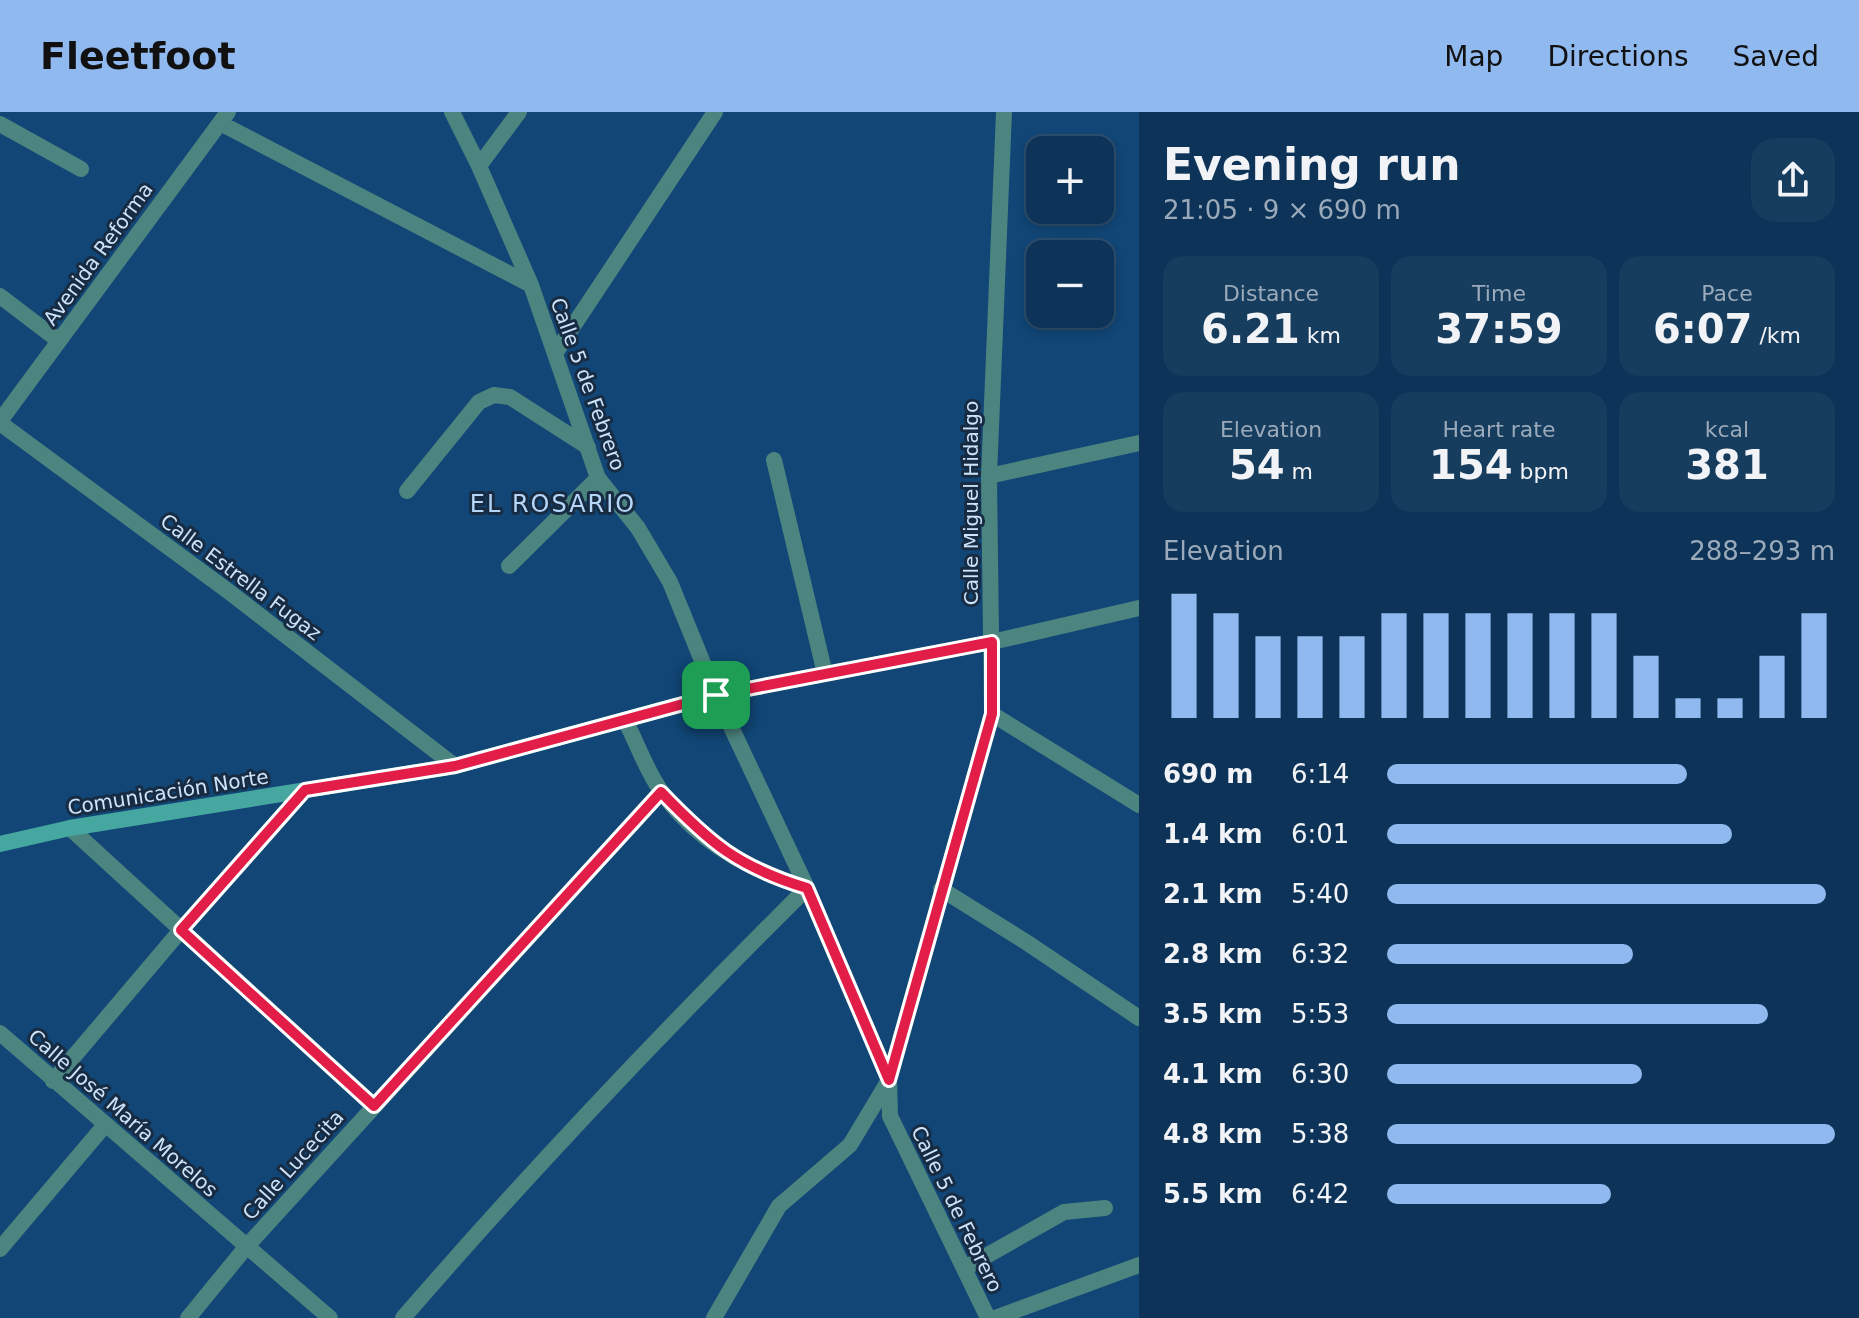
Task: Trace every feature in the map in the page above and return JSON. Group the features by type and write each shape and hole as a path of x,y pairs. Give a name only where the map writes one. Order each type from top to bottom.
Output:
{"street":[{"name":"Calle 5 de Febrero","path":"452,112 531,285 598,478 638,528 670,582 716,695 807,888 889,1080 890,1116 988,1318"},
{"path":"479,166 519,112"},
{"path":"556,352 715,112"},
{"name":"Calle Miguel Hidalgo","path":"714,1318 779,1206 850,1145 889,1080 992,714 989,476 1004,112"},
{"path":"224,117 531,285"},
{"name":"Avenida Reforma","path":"0,422 224,117"},
{"path":"0,124 81,169"},
{"path":"0,296 59,341"},
{"path":"407,491 479,402 494,395 510,397 588,447"},
{"name":"Calle Estrella Fugaz","path":"0,422 228,591 455,766"},
{"path":"989,476 1139,443"},
{"path":"774,460 825,674"},
{"path":"509,566 598,478"},
{"name":"Comunicación Norte","path":"0,844 70,828 455,766 716,695 992,642 1139,608"},
{"path":"992,714 1139,805"},
{"path":"403,1318 510,1194 634,1061 807,888 765,875 727,854 661,792 625,720"},
{"path":"1120,792 1139,788"},
{"path":"53,1081 305,790"},
{"name":"Calle Lucecita","path":"188,1318 247,1246 661,792"},
{"path":"70,828 374,1106"},
{"path":"941,889 1139,1018"},
{"name":"Calle José María Morelos","path":"0,1033 330,1318"},
{"path":"0,1249 105,1125"},
{"path":"965,1268 1064,1212 1105,1208"},
{"path":"995,1318 1139,1265"}],"district":[{"name":"EL ROSARIO","path":"553,504"}],"route":[{"path":"992,642 992,714 889,1080 807,888 765,875 727,854 661,792 374,1106 181,930 305,790 455,766 716,695 992,642"}]}
